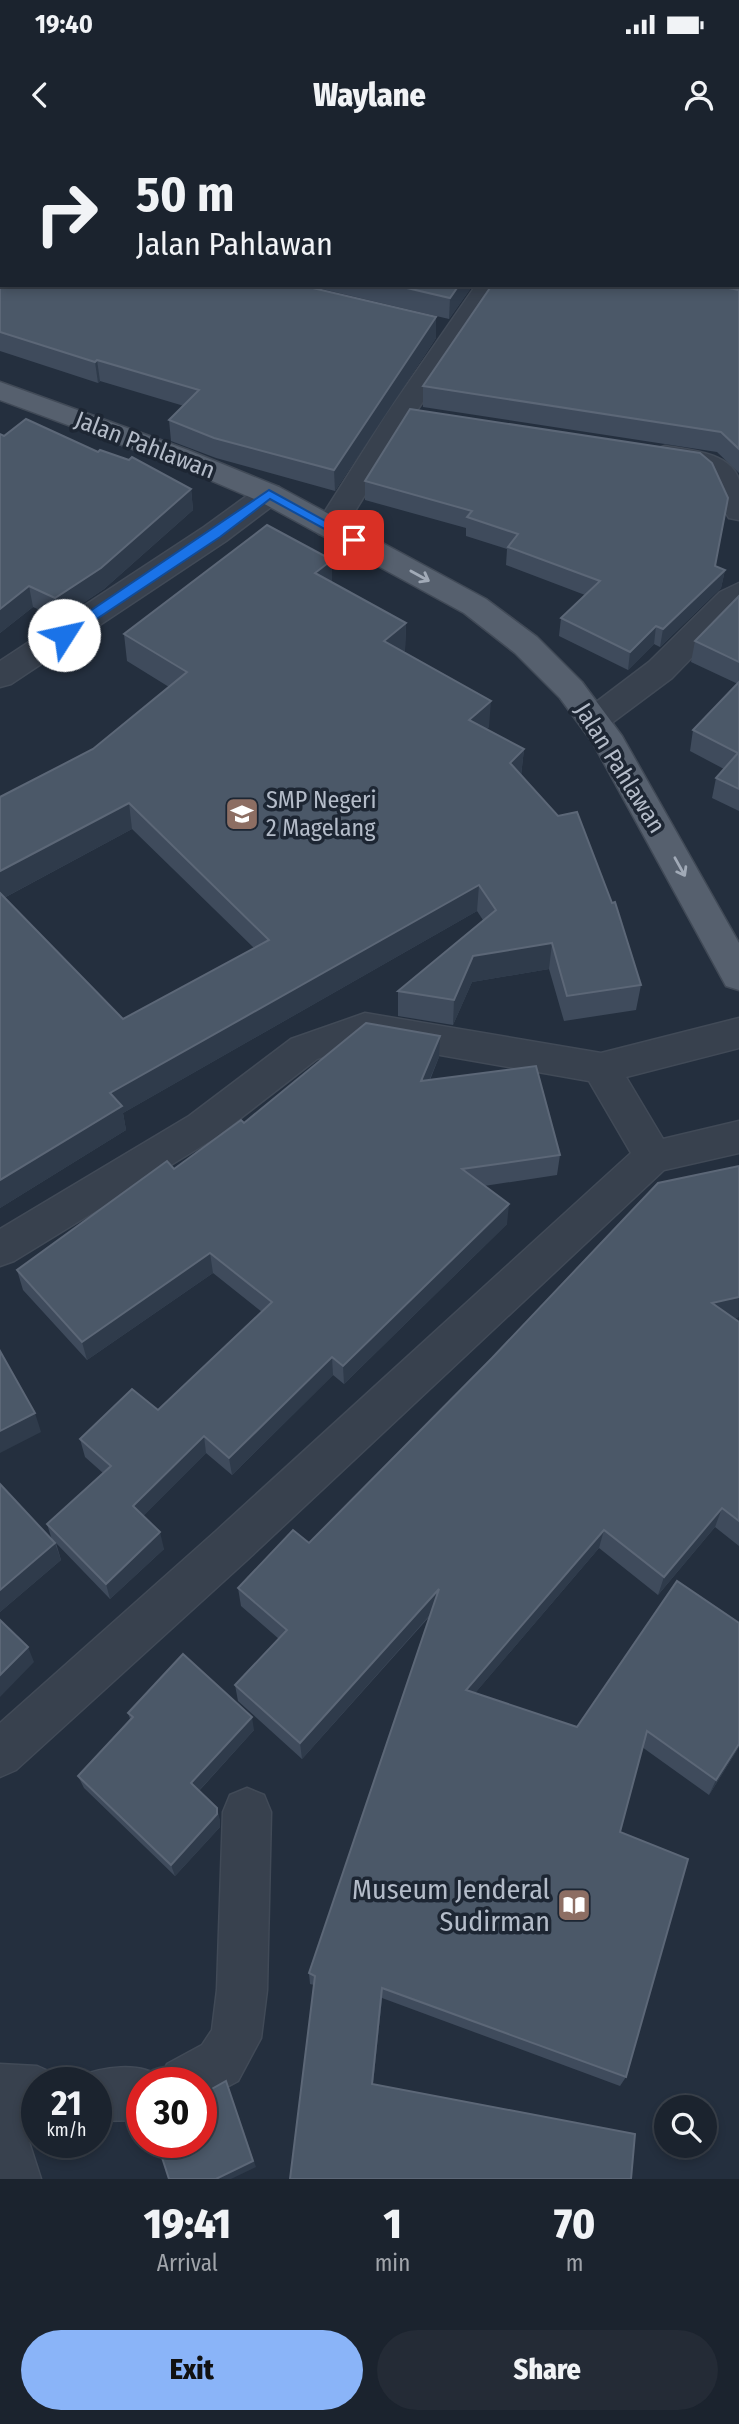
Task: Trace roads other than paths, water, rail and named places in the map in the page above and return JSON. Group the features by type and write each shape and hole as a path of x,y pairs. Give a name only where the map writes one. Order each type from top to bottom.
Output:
{"main road":[{"name":"Jalan Pahlawan","path":"0,390 178,456 269,494 475,606 526,645 571,690 612,747 739,976"}],"street":[{"path":"330,527 413,417 445,329 487,287"},
{"path":"640,451 706,461 724,476 739,511"},
{"path":"0,676 215,534 269,494"},
{"path":"594,720 626,699 681,651 723,604 739,593"},
{"path":"0,1249 202,1127 304,1049 365,1027 601,1068 739,1033"},
{"path":"601,1068 653,1157"},
{"path":"0,1754 231,1546 653,1157 739,1137"},
{"path":"213,2067 220,2063 236,2038 242,1990 247,1812"},
{"path":"0,2090 21,2091"},
{"path":"0,2128 15,2179"}],"place":[{"name":"SMP Negeri 2 Magelang","path":"242,814"},
{"name":"Museum Jenderal Sudirman","path":"574,1905"}]}
